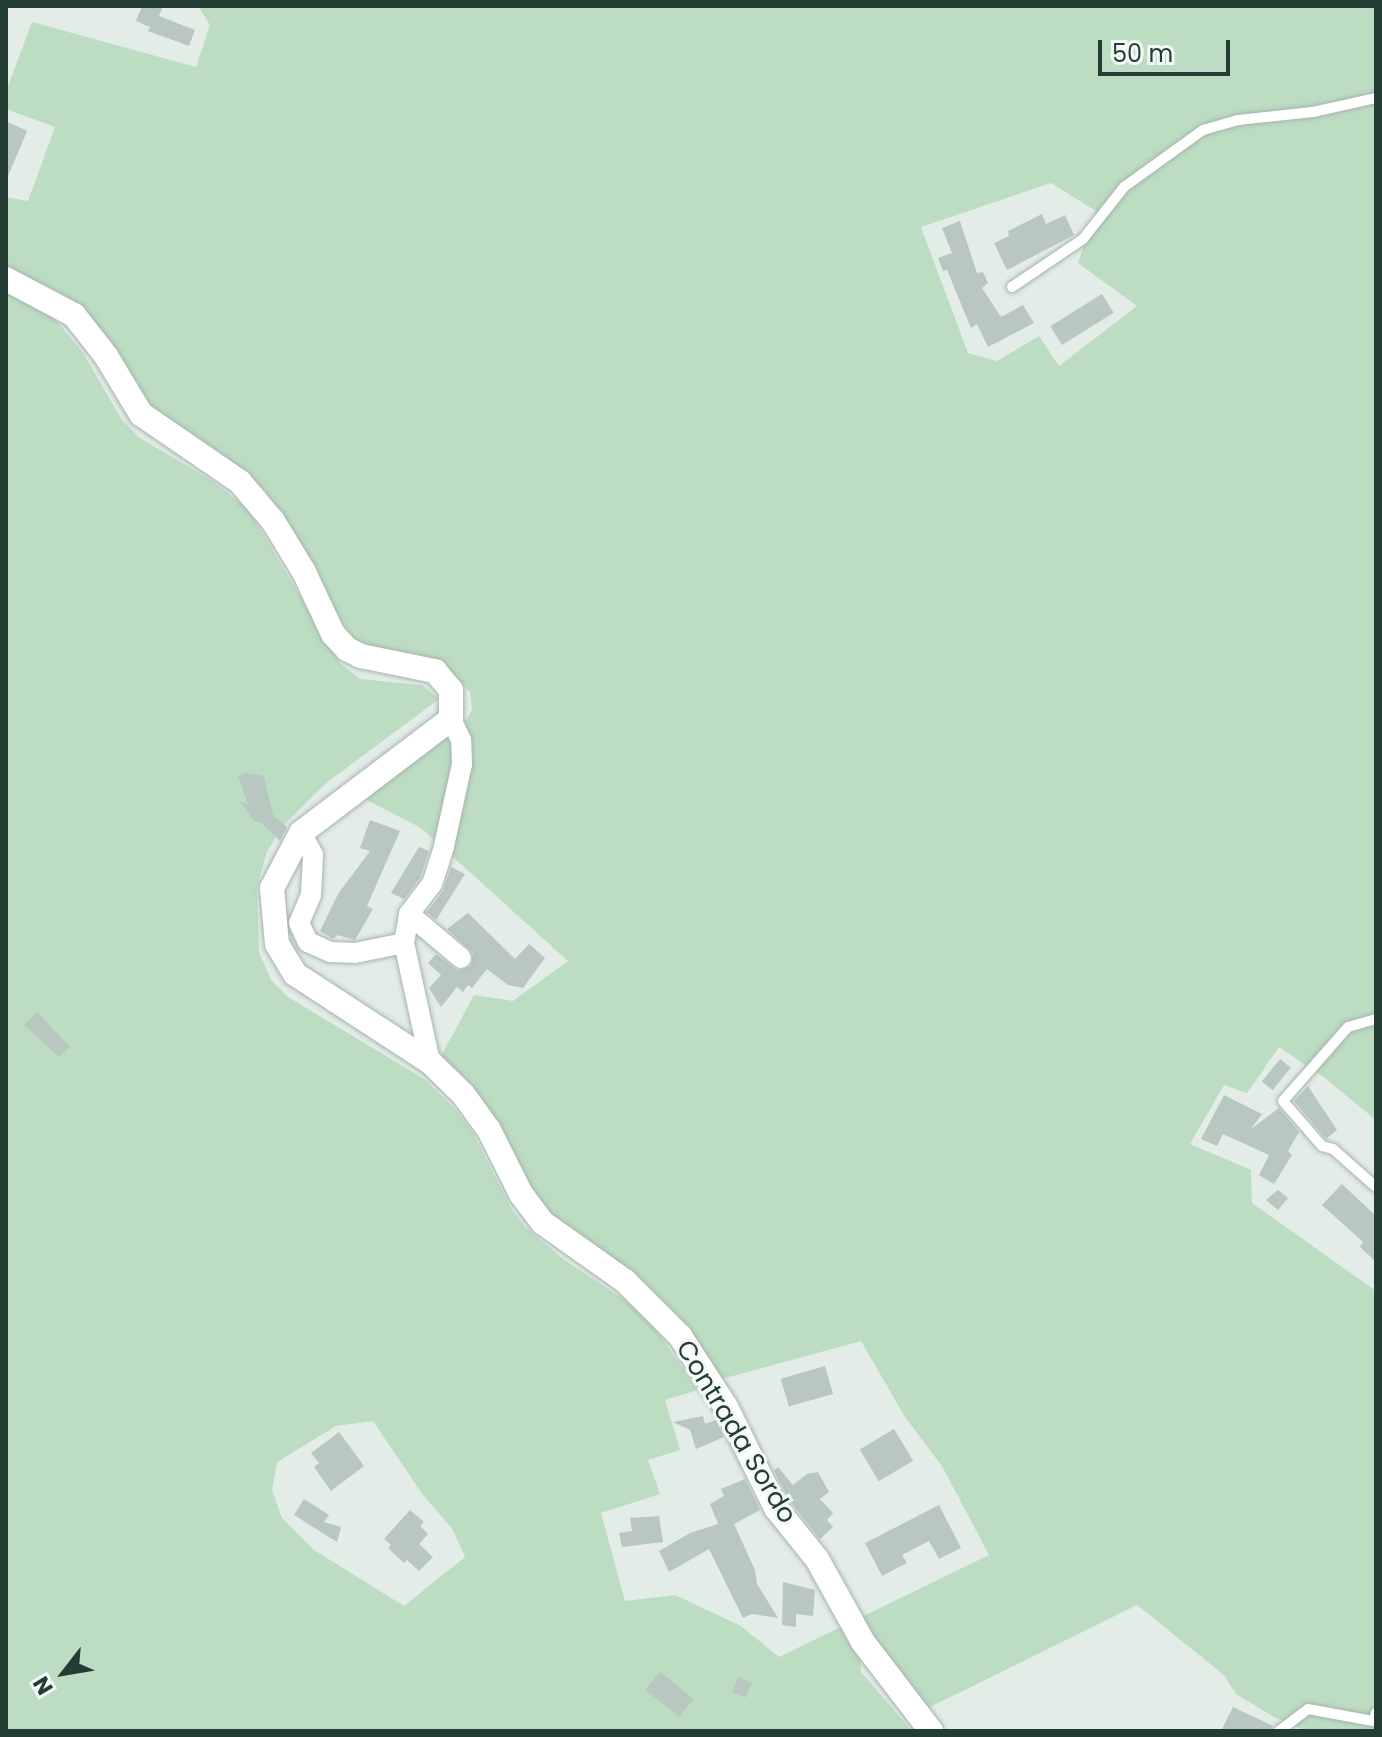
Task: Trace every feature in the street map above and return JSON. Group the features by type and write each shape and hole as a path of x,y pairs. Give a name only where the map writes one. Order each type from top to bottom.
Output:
{"street":[{"path":"6,279 74,315 106,356 141,414 240,482 273,521 304,572 333,634 347,649 361,656 435,671 451,690 451,719 461,740 459,778 432,884 409,914 404,943 430,1062"},
{"name":"Contrada Sordo","path":"451,719 301,833 272,888 277,944 295,974 430,1062 463,1094 489,1130 521,1194 543,1223 578,1251 625,1281 680,1336 726,1407 776,1508 817,1559 863,1642 931,1731"},
{"path":"301,833 313,855 311,895 299,923 308,942 330,952 355,953 404,943"},
{"path":"409,914 461,958"}],"lane":[{"path":"1012,287 1083,239 1124,187 1203,130 1238,120 1313,112 1376,98"},
{"path":"1376,1019 1348,1027 1283,1101 1322,1146 1333,1149 1376,1187"},
{"path":"1279,1731 1308,1709 1374,1722"}],"green space":[{"path":"198,6 1376,6 1376,1120 1325,1078 1279,1047 1247,1093 1224,1085 1190,1144 1251,1170 1252,1203 1376,1291 1376,1731 1306,1731 1272,1716 1236,1694 1224,1675 1137,1605 924,1710 859,1620 861,1672 912,1731 6,1731 6,292 45,309 54,318 83,353 122,420 140,438 211,480 248,509 340,663 360,679 422,685 439,699 325,784 282,827 267,852 257,886 259,952 271,980 288,997 424,1079 453,1107 473,1133 511,1208 525,1227 563,1259 629,1303 654,1327 698,1390 665,1400 680,1450 648,1460 660,1494 601,1513 625,1601 675,1595 741,1626 779,1657 989,1555 942,1466 905,1417 861,1341 718,1380 681,1318 628,1271 560,1233 440,1058 474,995 513,1001 568,961 421,828 361,797 468,718 472,709 470,692 452,674 361,649 332,609 296,539 265,490 140,398 16,271 6,267 6,197 28,201 55,127 6,109 6,91 32,22 196,67 210,25","holes":["1051,183 1096,211 1078,263 1137,306 1059,366 1039,336 997,361 968,353 921,227","373,1421 423,1495 453,1530 465,1557 404,1606 314,1550 282,1518 272,1490 277,1462 336,1426"]}],"building":[{"path":"142,6 163,6 159,16 195,30 189,46 148,31 150,27 136,21"},
{"path":"6,121 27,131 6,181"},
{"path":"1042,214 1046,224 1065,215 1074,235 1007,270 994,243 1009,236 1008,231"},
{"path":"960,221 977,273 983,272 988,283 982,288 1001,317 1023,305 1034,323 988,347 977,324 971,328 947,270 943,271 938,258 952,253 942,228"},
{"path":"1102,294 1114,313 1062,345 1050,326"},
{"path":"246,773 264,776 273,815 287,827 280,841 260,822 255,822 240,802 248,804 238,776"},
{"path":"370,820 400,831 367,906 373,909 355,940 338,935 333,939 320,931 338,894 370,851 360,848"},
{"path":"419,847 429,851 420,878 404,899 391,893"},
{"path":"451,867 465,874 436,920 427,912 443,891"},
{"path":"468,913 515,959 529,944 545,958 523,988 508,985 487,969 472,988 468,985 463,992 457,987 441,1007 429,988 441,975 428,963 436,954 458,971 471,966 473,953 447,929"},
{"path":"37,1012 70,1047 59,1057 24,1025"},
{"path":"1280,1059 1291,1068 1273,1090 1262,1082"},
{"path":"1308,1086 1337,1130 1326,1139 1294,1101"},
{"path":"1224,1095 1262,1114 1251,1129 1279,1108 1299,1132 1288,1151 1292,1155 1274,1184 1259,1175 1269,1155 1223,1134 1217,1146 1201,1139"},
{"path":"1342,1184 1376,1216 1376,1262 1360,1247 1363,1242 1322,1205"},
{"path":"1278,1190 1288,1198 1278,1210 1266,1200"},
{"path":"825,1366 833,1394 789,1407 781,1379"},
{"path":"703,1416 705,1424 716,1420 724,1437 696,1449 690,1430 673,1422"},
{"path":"894,1429 913,1461 879,1481 860,1450"},
{"path":"339,1432 364,1466 331,1491 314,1467 319,1463 311,1453"},
{"path":"778,1467 793,1485 807,1474 818,1472 829,1492 820,1499 833,1513 827,1520 833,1527 820,1539 789,1500 774,1471"},
{"path":"745,1479 760,1510 734,1524 755,1570 757,1584 778,1618 752,1614 743,1618 709,1549 669,1572 659,1551 690,1533 718,1524 710,1504 724,1496 721,1489"},
{"path":"304,1499 329,1515 324,1522 341,1527 337,1542 294,1515"},
{"path":"939,1505 961,1548 939,1559 929,1541 902,1555 907,1563 882,1576 865,1543"},
{"path":"410,1510 424,1522 420,1526 428,1534 419,1544 433,1557 419,1571 407,1560 404,1563 388,1548 391,1545 384,1539"},
{"path":"659,1516 663,1542 622,1547 619,1533 632,1531 630,1518"},
{"path":"783,1582 815,1590 813,1616 796,1614 796,1627 782,1625"},
{"path":"660,1672 693,1699 679,1717 646,1690"},
{"path":"738,1677 752,1683 746,1698 732,1692"},
{"path":"1233,1707 1273,1726 1271,1731 1221,1731"}]}
